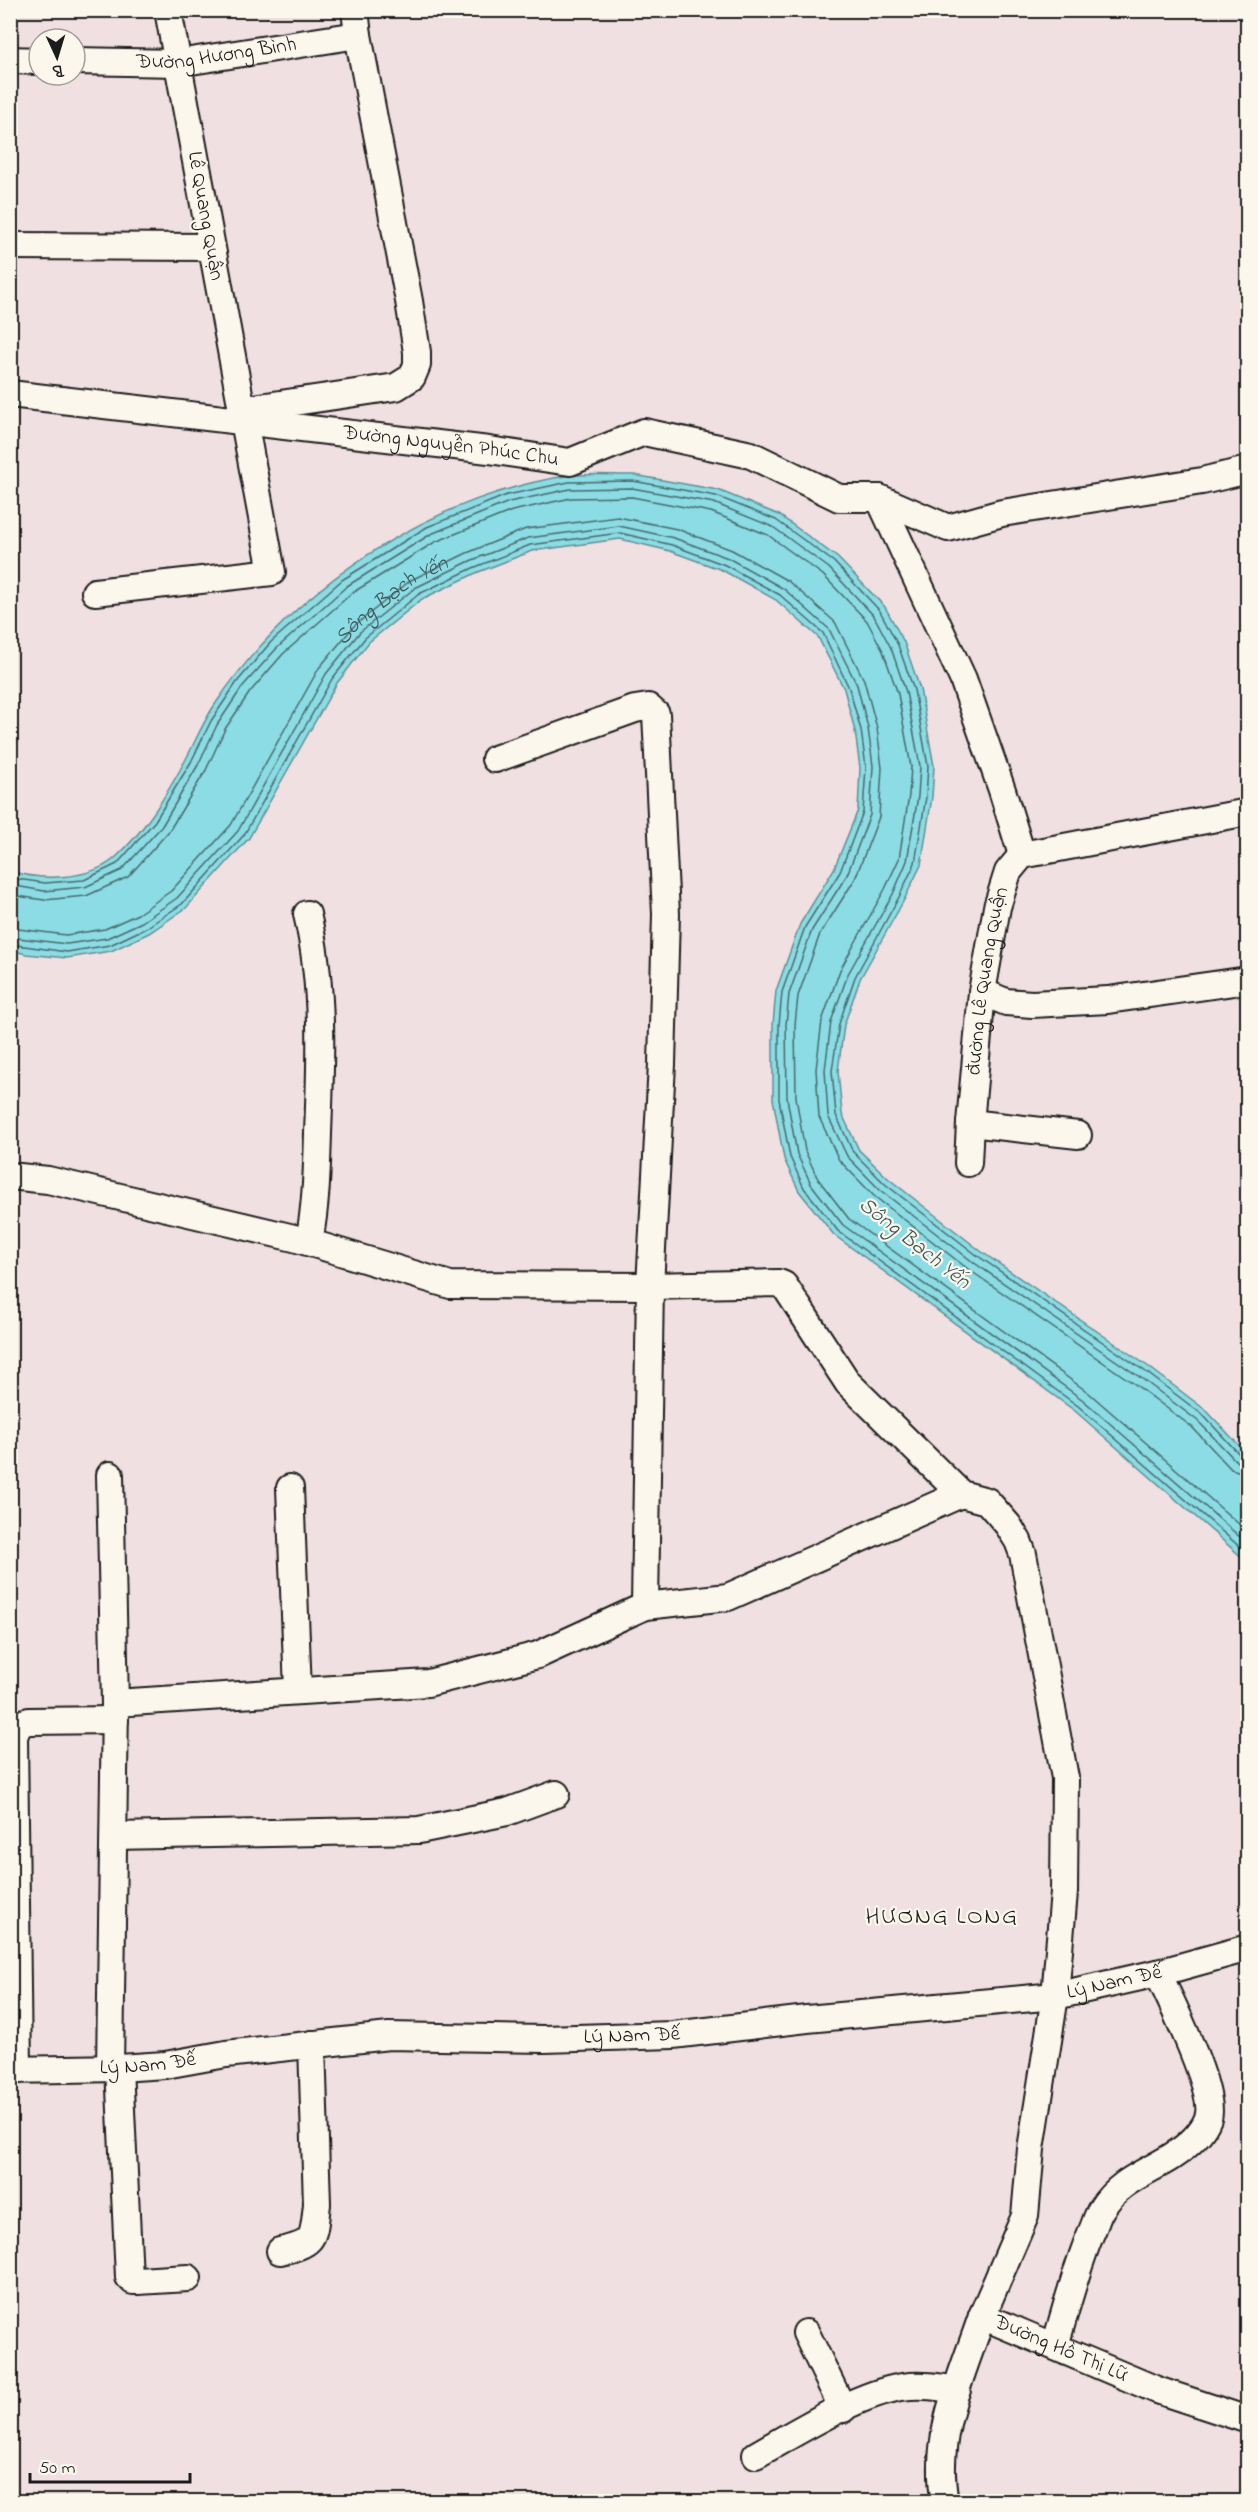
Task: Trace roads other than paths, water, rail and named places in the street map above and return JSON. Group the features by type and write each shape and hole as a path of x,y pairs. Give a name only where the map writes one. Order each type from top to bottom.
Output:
{"street":[{"name":"Lê Quang Quận","path":"95,592 272,572 241,415 168,10"},
{"name":"Đường Hương Bình","path":"87,61 178,63 357,23"},
{"path":"241,415 396,387 412,377 417,365 409,301 357,23"},
{"path":"10,60 27,61"},
{"path":"10,246 211,247"},
{"name":"Đường Nguyễn Phúc Chu","path":"10,394 241,415 570,462 644,432 751,455 839,498 879,498 948,528 1002,513 1202,481 1248,470"},
{"path":"879,498 963,680 1002,790 1022,855 1248,812"},
{"path":"495,759 635,709 648,707 656,714 666,914 662,1054 650,1286 645,1606"},
{"name":"đường Lê Quang Quận","path":"968,1163 982,992 997,907 1008,872 1022,855"},
{"path":"306,914 315,962 321,1035 317,1189 309,1242"},
{"path":"982,992 1006,1002 1042,1004 1108,1000 1248,980"},
{"path":"970,1123 1078,1135"},
{"path":"10,1176 48,1180 309,1242 450,1285 650,1286 779,1283 784,1285 848,1383 961,1494 728,1597 645,1606 538,1655 428,1683 298,1692 22,1723 16,1728 14,1737 14,2070"},
{"path":"110,1475 115,1712 115,2068 129,2277 138,2282 188,2278"},
{"path":"290,1488 298,1692"},
{"name":"Đường Hồ Thị Lữ","path":"961,1494 979,1497 987,1502 999,1514 1018,1541 1023,1554 1066,1790 1064,1892 1055,1996 1031,2149 1025,2216 982,2316 1156,2390 1248,2420"},
{"path":"114,1836 418,1830 507,1812 556,1794"},
{"name":"Lý Nam Đế","path":"14,2070 165,2065 226,2054 389,2036 556,2039 673,2035 807,2019 1055,1996 1158,1973 1248,1948"},
{"path":"1055,2346 1086,2246 1102,2208 1119,2188 1134,2176 1171,2157 1197,2136 1208,2117 1208,2099 1200,2071 1158,1973"},
{"path":"280,2251 309,2242 314,2229 317,2204 312,2044"},
{"path":"945,2502 942,2444 948,2415 982,2316"},
{"path":"806,2333 843,2409"},
{"path":"756,2455 819,2419 874,2395 902,2387 932,2385 957,2390"}],"water":[{"name":"Sông Bạch Yến","path":"634,475 718,490 779,515 838,558 885,607 904,642 920,689 934,766 932,797 921,865 860,979 844,1025 838,1071 842,1114 859,1150 889,1179 982,1252 1149,1367 1207,1411 1247,1454 1247,1566 1245,1560 1075,1411 834,1235 799,1191 784,1159 773,1099 773,1024 776,991 800,924 834,869 858,810 860,768 855,731 844,689 818,637 776,600 722,570 670,551 620,539 532,551 476,573 422,599 369,642 337,683 249,838 186,908 149,933 111,951 67,958 26,954 11,950 11,871 36,876 64,876 92,871 115,858 155,812 212,710 248,661 284,622 324,586 368,555 414,527 463,505 514,488 565,476"}],"district":[{"name":"HƯƠNG LONG","path":"942,1917"}]}
